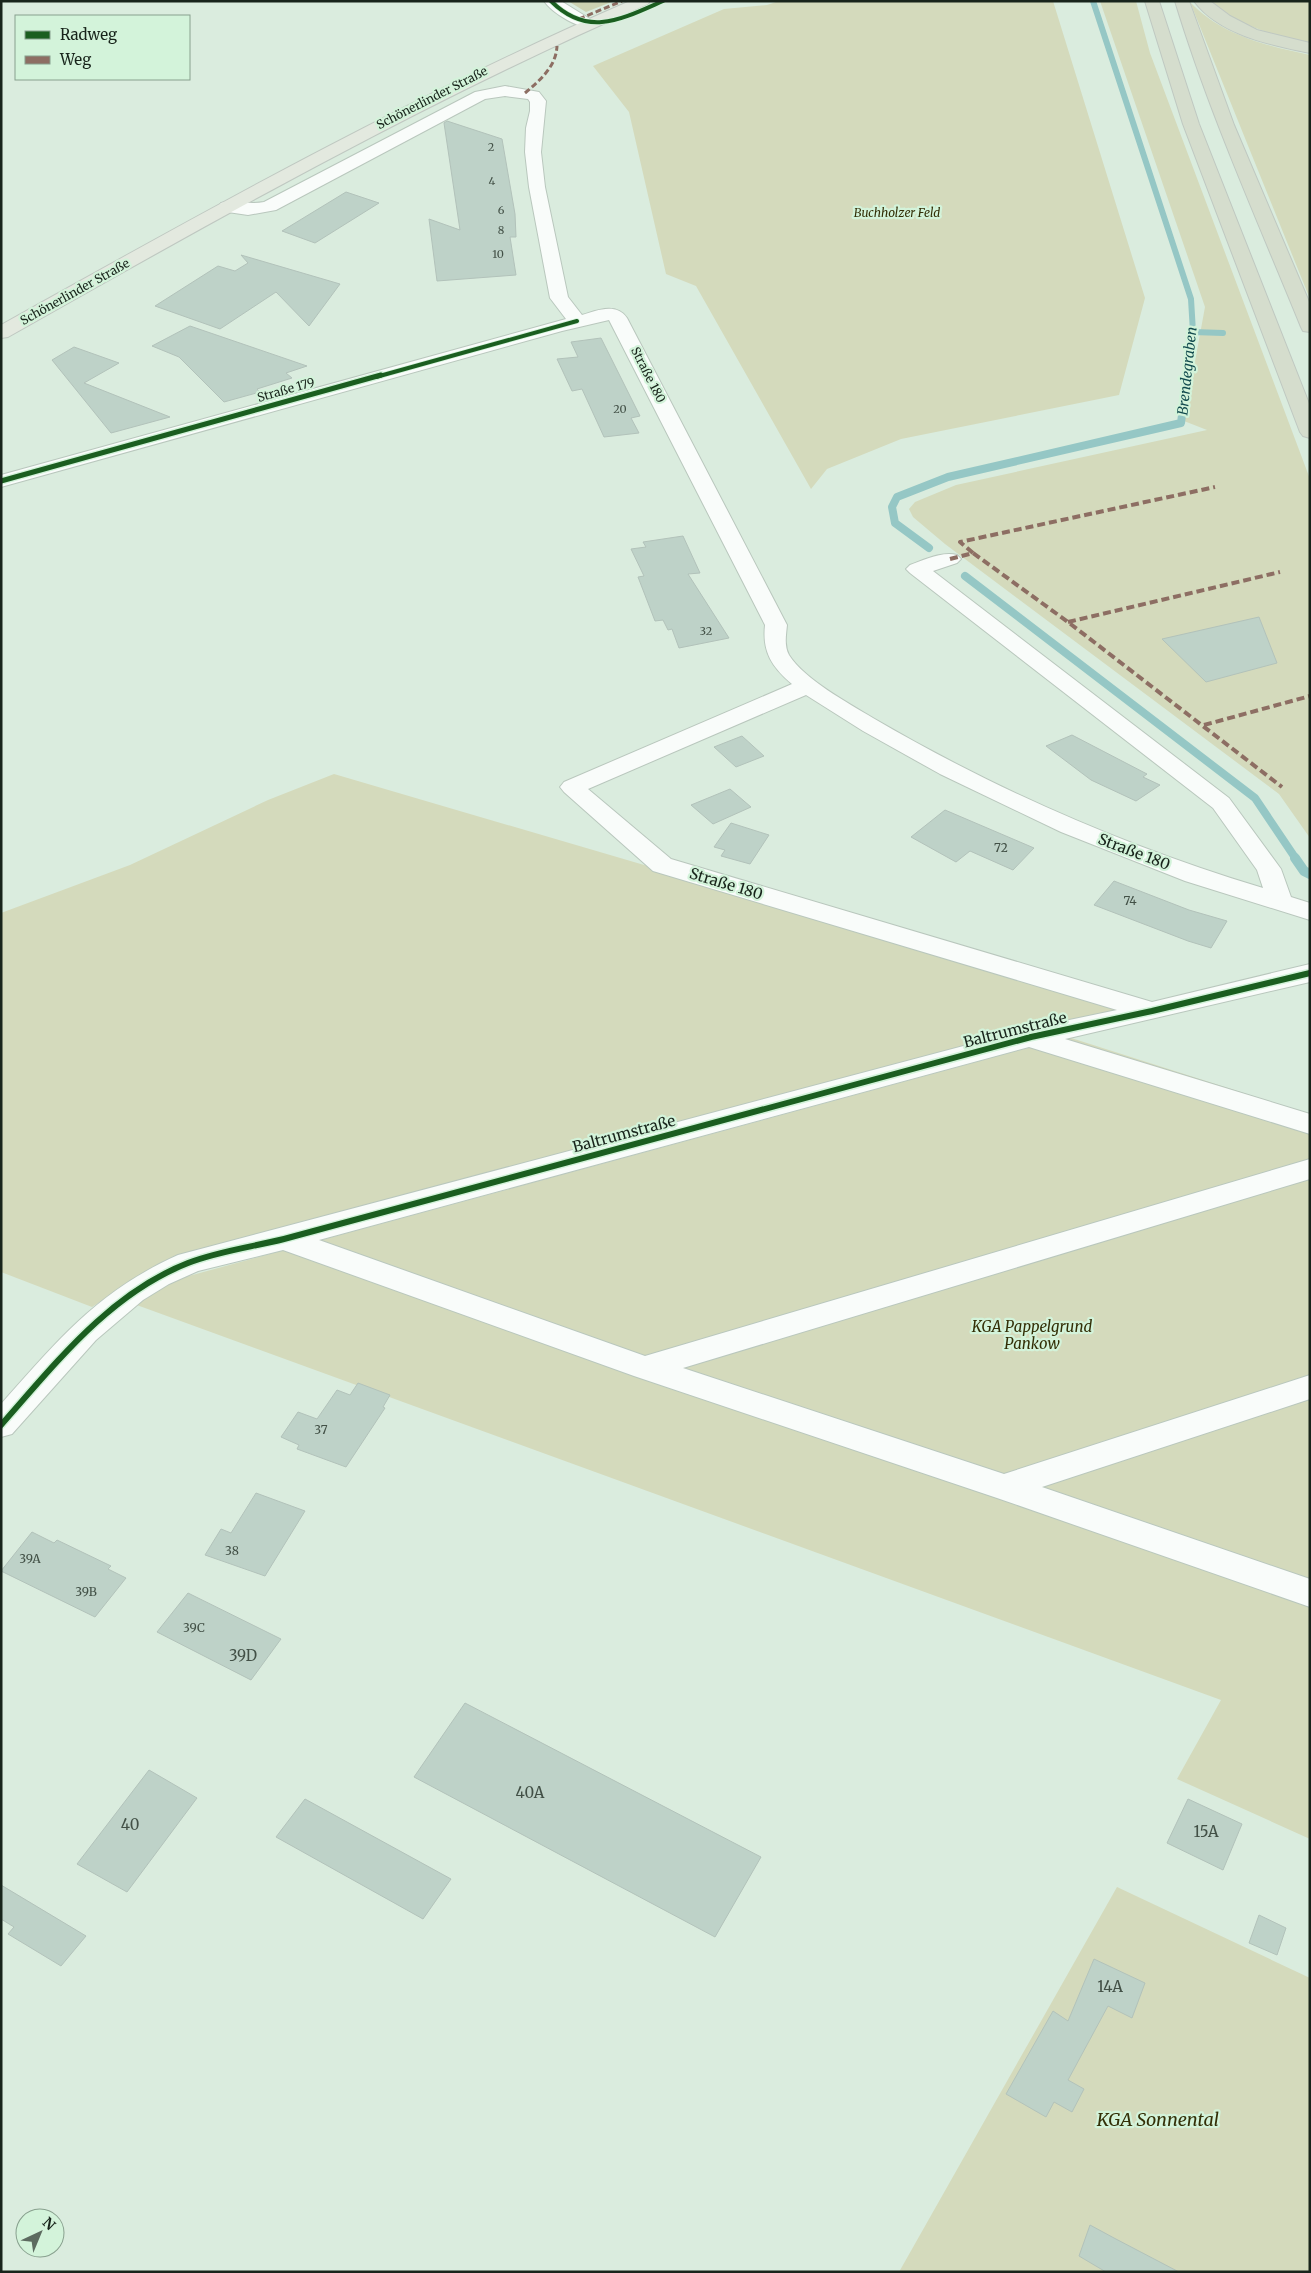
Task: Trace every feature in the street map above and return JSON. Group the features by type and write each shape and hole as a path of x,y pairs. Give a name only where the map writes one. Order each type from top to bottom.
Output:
{"highway":[{"path":"1152,1 1191,124 1310,432"},
{"path":"1182,1 1193,39 1225,129 1310,327"},
{"path":"1200,1 1240,29 1310,48"}],"main road":[{"name":"Schönerlinder Straße","path":"1,333 413,106 494,66 643,1"}],"street":[{"path":"551,1 575,18 590,24"},
{"name":"Schönerlinder Straße","path":"227,207 254,211 270,206 481,95 496,91 533,95 538,100 538,111 534,128 534,161 537,187 559,298 578,322"},
{"name":"Straße 180","path":"578,322 606,314 614,315 618,318 776,624 775,643 778,654 809,685 854,715 919,754 1000,796 1094,837 1184,871 1310,912"},
{"name":"Straße 179","path":"1,481 578,322"},
{"path":"950,560 917,569 1221,803 1269,869 1280,901"},
{"name":"Straße 180","path":"809,685 572,786 662,865 1152,1011"},
{"name":"Baltrumstraße","path":"1,1425 97,1318 139,1286 189,1263 1031,1037 1152,1011 1310,973"},
{"path":"1031,1037 1310,1124"},
{"path":"645,1368 1310,1169"},
{"path":"284,1239 645,1368 1004,1487 1310,1593"},
{"path":"1004,1487 1310,1387"}],"green space":[{"path":"568,1 614,1 586,12"},
{"name":"Buchholzer Feld","path":"779,1 1053,1 1145,298 1119,395 901,439 827,469 811,489 696,286 666,274 629,112 593,66 724,9 767,5"},
{"path":"1100,1 1136,1 1150,53 1310,479 1310,838 1279,794 945,544 913,517 909,509 915,502 956,485 1207,430 1184,421 1205,307"},
{"path":"1209,1 1310,1 1310,44 1257,29 1221,10"},
{"path":"1190,2 1202,13 1230,31 1277,48 1310,55 1310,299"},
{"path":"334,774 1128,1007 135,1279 92,1307 1,1272 1,913 130,865 268,800"},
{"name":"KGA Pappelgrund Pankow","path":"1068,1037 1310,1114 1310,1839 1177,1779 1221,1700 134,1304 163,1283"},
{"name":"KGA Sonnental","path":"1117,1887 1310,1978 1310,2272 899,2272"}],"building":[{"path":"447,121 502,139 515,214 516,237 510,237 516,275 437,281 429,219 460,230 444,123"},
{"path":"346,192 379,203 315,243 282,231"},
{"path":"241,255 340,284 309,326 276,292 220,329 155,306 218,266 235,271 248,263"},
{"path":"190,326 307,366 286,373 292,378 257,389 260,392 224,402 179,357 152,346"},
{"path":"601,338 640,416 631,418 639,433 604,437 582,389 572,391 557,359 578,357 571,342"},
{"path":"74,347 119,363 84,383 170,417 111,433 52,360"},
{"path":"683,536 700,573 688,574 729,638 679,648 672,629 668,630 663,620 655,621 638,577 644,576 631,549 646,547 643,542"},
{"path":"1259,617 1277,663 1206,682 1162,639"},
{"path":"1072,735 1147,774 1143,777 1160,785 1136,801 1091,780 1046,746"},
{"path":"742,736 764,756 736,767 714,747"},
{"path":"730,789 751,807 713,824 691,805"},
{"path":"945,810 1034,848 1013,870 970,851 956,862 911,837"},
{"path":"731,823 769,835 750,864 721,856 725,850 714,847"},
{"path":"1114,881 1189,910 1227,921 1211,948 1188,941 1094,905"},
{"path":"358,1383 390,1395 383,1407 385,1408 346,1467 297,1449 299,1445 281,1437 298,1412 317,1419 337,1390 350,1395"},
{"path":"256,1493 305,1511 265,1576 205,1555 221,1529 231,1533"},
{"path":"32,1532 54,1543 57,1540 111,1566 108,1569 126,1578 95,1617 1,1571"},
{"path":"188,1593 281,1639 251,1680 157,1632"},
{"path":"465,1703 761,1857 715,1937 414,1777"},
{"path":"149,1770 197,1798 127,1892 77,1864"},
{"path":"305,1799 451,1879 423,1919 276,1837"},
{"path":"1188,1799 1242,1824 1223,1870 1167,1843"},
{"path":"1,1885 86,1936 61,1966 8,1934 14,1927 1,1919"},
{"path":"1259,1915 1286,1928 1277,1955 1249,1943"},
{"path":"1094,1959 1145,1983 1132,2018 1108,2006 1068,2080 1084,2089 1072,2112 1054,2102 1046,2117 1006,2094 1053,2011 1068,2021"},
{"path":"1090,2225 1179,2272 1106,2272 1079,2256"}],"waterway":[{"name":"Brendegraben","path":"1093,1 1191,299 1193,332"},
{"name":"Brendegraben","path":"1187,377 1193,332"},
{"path":"1193,332 1223,333"},
{"name":"Brendegraben","path":"929,548 895,523 892,507 897,497 948,477 1181,423 1187,375"},
{"name":"Brendegraben","path":"965,576 1255,798 1296,859"},
{"name":"Brendegraben","path":"1295,858 1304,871 1310,874"}],"marked path":[{"path":"579,19 622,1"},
{"path":"525,93 547,72 555,60 557,46"},
{"path":"973,553 960,542 1215,487"},
{"path":"950,559 973,553 1068,622 1282,787"},
{"path":"1068,622 1280,572"},
{"path":"1204,725 1310,696"}],"cycle path":[{"path":"551,1 558,8 573,17 588,23 604,22 626,16 663,1"},
{"path":"1,481 577,321"},
{"path":"1,1425 64,1354 108,1311 159,1276 188,1263 284,1239 1031,1037 1152,1011 1310,973"}]}
